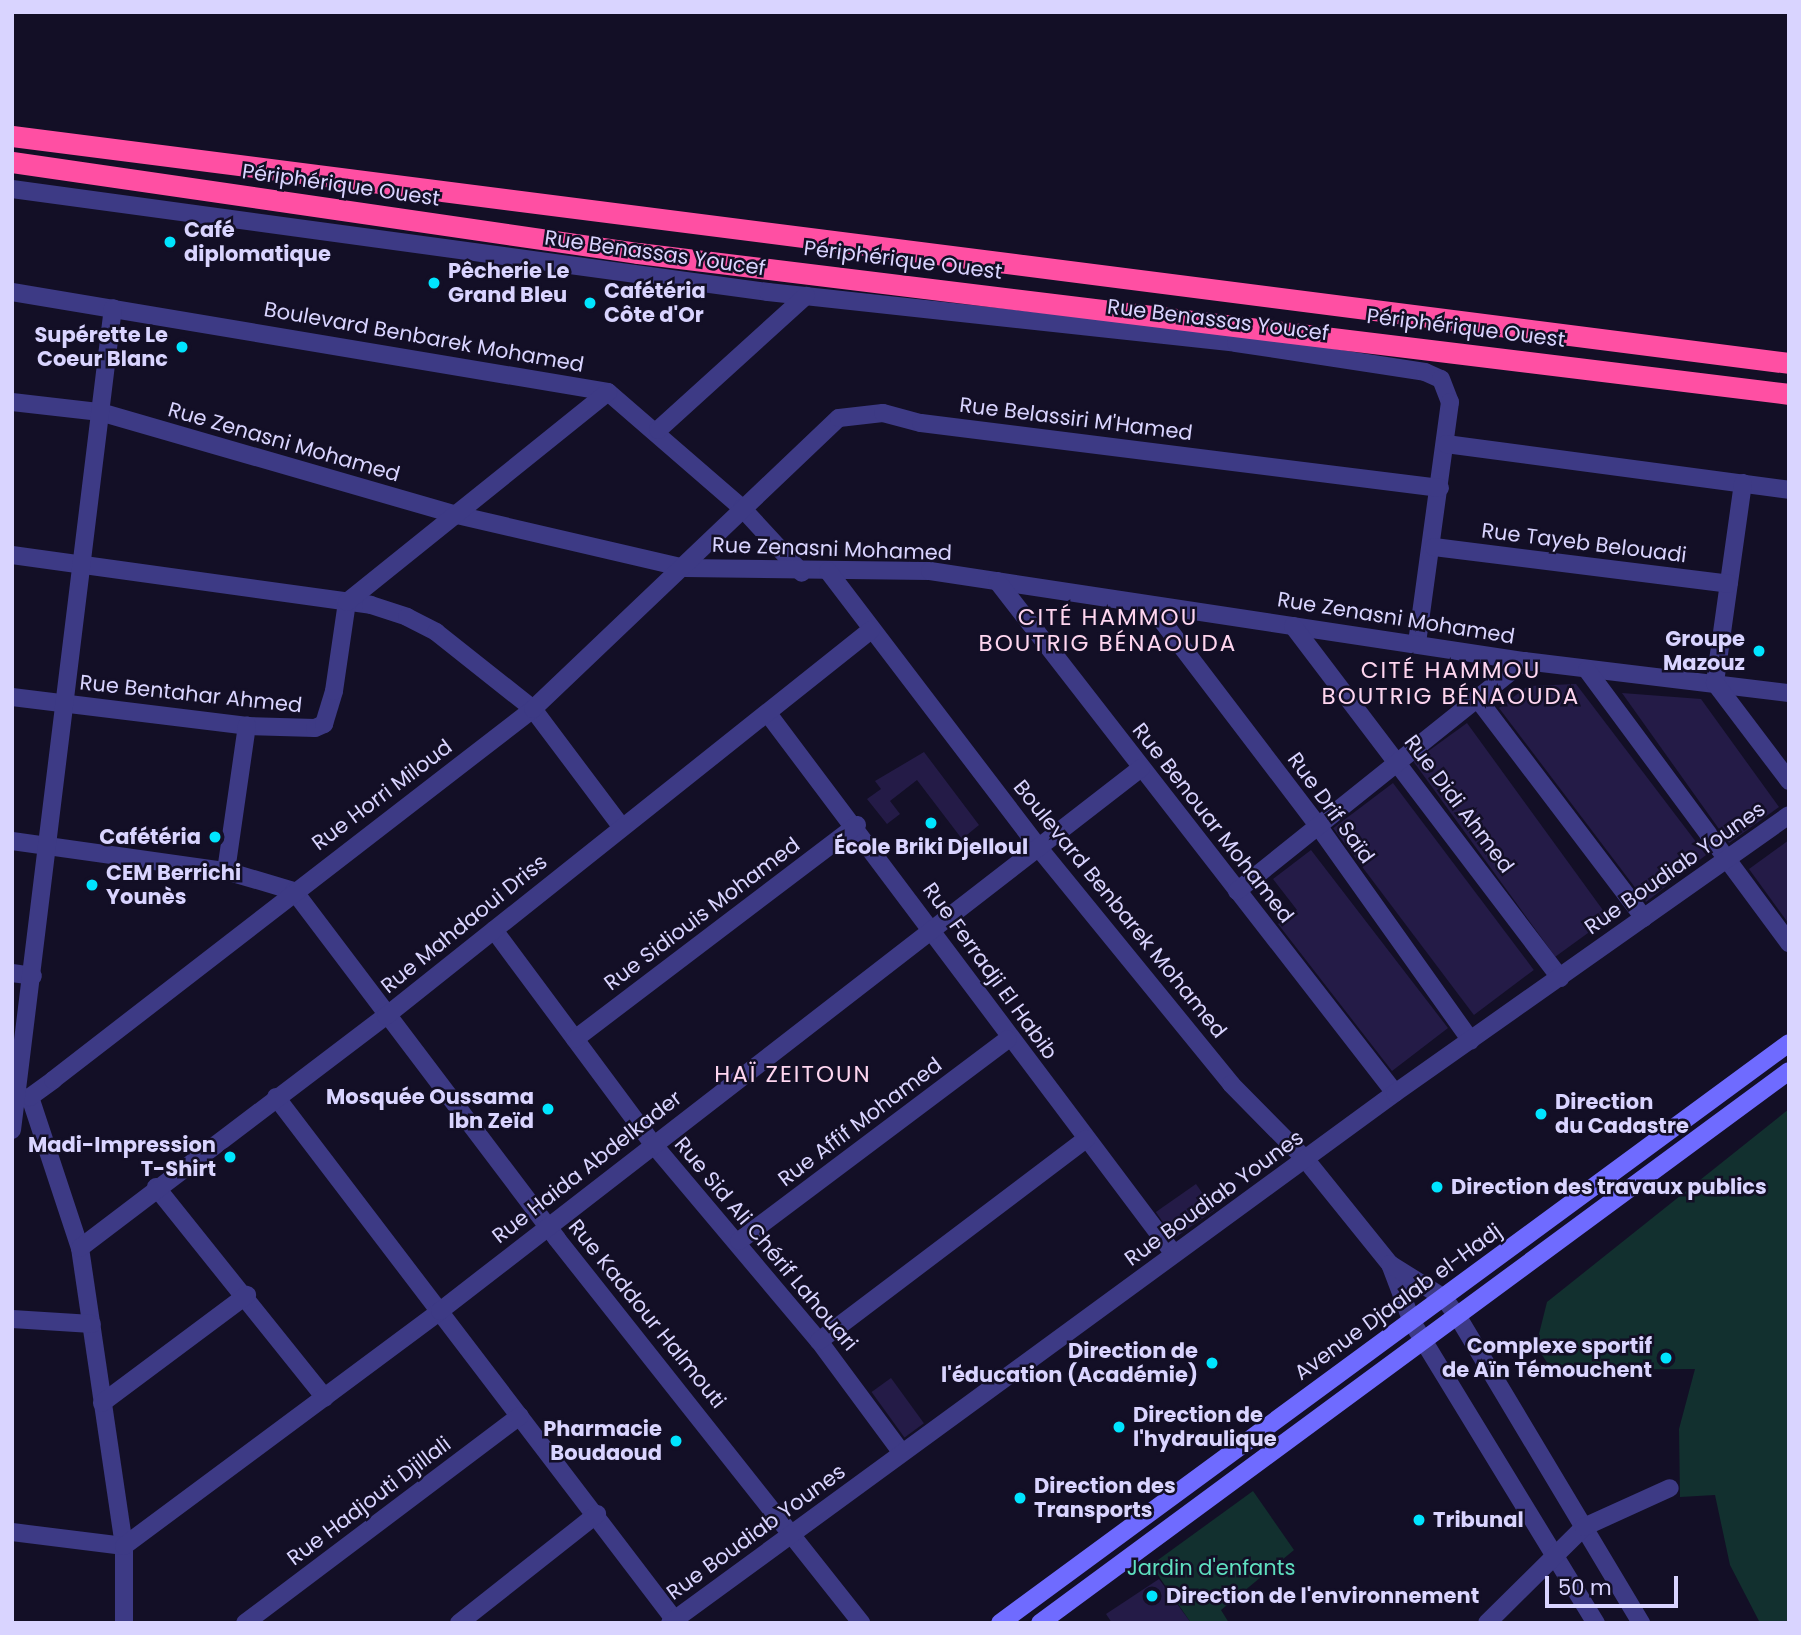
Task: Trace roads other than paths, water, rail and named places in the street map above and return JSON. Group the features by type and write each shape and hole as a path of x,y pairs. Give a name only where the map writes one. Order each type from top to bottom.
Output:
{"highway":[{"name":"Périphérique Ouest","path":"12,136 1789,363"},
{"name":"Périphérique Ouest","path":"12,162 638,253 1789,394"}],"main road":[{"name":"Avenue Djaalab el-Hadj","path":"1000,1623 1789,1043"},
{"path":"1040,1623 1789,1071"}],"street":[{"name":"Rue Benassas Youcef","path":"12,189 806,296 1236,343 1425,372 1441,379 1448,390 1446,444 1434,547 1417,644"},
{"name":"Boulevard Benbarek Mohamed","path":"12,292 608,392 658,430 742,508 802,573"},
{"path":"658,430 806,296"},
{"path":"12,1130 19,1099 68,704 113,308"},
{"path":"347,602 608,392"},
{"name":"Rue Zenasni Mohamed","path":"12,402 100,412 457,515 685,568 802,573 930,571 1587,670 1789,693"},
{"name":"Rue Belassiri M'Hamed","path":"742,508 839,418 863,412 1440,488"},
{"path":"1446,444 1789,490"},
{"path":"1743,483 1715,683 1789,781"},
{"name":"Rue Horri Miloud","path":"19,1099 533,709 685,568 742,508"},
{"name":"Rue Tayeb Belouadi","path":"1434,547 1729,584"},
{"path":"12,555 347,602 395,613 436,632 533,709 621,826"},
{"name":"Boulevard Benbarek Mohamed","path":"828,571 1038,848 1231,1084 1306,1160 1390,1264 1412,1322 1596,1623"},
{"name":"Rue Benouar Mohamed","path":"997,580 1395,1093"},
{"name":"Rue Bentahar Ahmed","path":"12,697 247,726 298,730 324,724 347,602"},
{"name":"Rue Drif Saïd","path":"1150,605 1319,827 1471,1041"},
{"name":"Rue Didi Ahmed","path":"1293,626 1401,763 1560,978"},
{"name":"Rue Mahdaoui Driss","path":"80,1248 156,1187 386,1016 621,826 769,715 871,630"},
{"path":"1237,891 1401,763 1524,661"},
{"path":"1587,670 1789,943"},
{"path":"1477,698 1644,918"},
{"name":"Rue Ferradji El Habib","path":"769,715 857,825 1009,1039 1174,1254"},
{"path":"226,871 247,726"},
{"name":"Rue Haida Abdelkader","path":"124,1546 440,1311 653,1144 935,932 1141,768"},
{"name":"Rue Boudiab Younes","path":"672,1621 1395,1093 1789,815"},
{"name":"Rue Sidiouis Mohamed","path":"575,1039 857,825"},
{"path":"12,841 226,871 294,891"},
{"name":"Rue Kaddour Halmouti","path":"294,891 547,1226 861,1623"},
{"name":"Rue Sid Ali Chérif Lahouari","path":"494,930 653,1144 739,1241 819,1341 901,1452"},
{"path":"12,973 33,976"},
{"name":"Rue Affif Mohamed","path":"739,1241 1009,1039"},
{"path":"276,1097 597,1514 672,1621"},
{"path":"19,1099 80,1248 124,1546 124,1623"},
{"path":"819,1341 1086,1139"},
{"path":"156,1187 247,1295 325,1398"},
{"name":"Boulevard Benbarek Mohamed","path":"1390,1264 1444,1298 1458,1317 1641,1623"},
{"path":"102,1403 247,1295"},
{"path":"12,1319 92,1324"},
{"name":"Rue Hadjouti Djillali","path":"245,1623 520,1416"},
{"path":"1487,1623 1584,1527 1670,1488"},
{"path":"459,1623 597,1514"},
{"path":"12,1532 124,1546"}],"place":[{"name":"Café diplomatique","path":"170,242"},
{"name":"Pêcherie Le Grand Bleu","path":"434,283"},
{"name":"Cafétéria Côte d'Or","path":"590,303"},
{"name":"Supérette Le Coeur Blanc","path":"182,347"},
{"name":"Groupe Mazouz","path":"1759,651"},
{"name":"École Briki Djelloul","path":"931,823"},
{"name":"Cafétéria","path":"215,837"},
{"name":"CEM Berrichi Younès","path":"92,885"},
{"name":"Mosquée Oussama Ibn Zeïd","path":"548,1109"},
{"name":"Direction du Cadastre","path":"1541,1114"},
{"name":"Madi-Impression T-Shirt","path":"230,1157"},
{"name":"Direction des travaux publics","path":"1437,1187"},
{"name":"Complexe sportif de Aïn Témouchent","path":"1666,1358"},
{"name":"Direction de l'éducation (Académie)","path":"1212,1363"},
{"name":"Direction de l'hydraulique","path":"1119,1427"},
{"name":"Pharmacie Boudaoud","path":"676,1441"},
{"name":"Direction des Transports","path":"1020,1498"},
{"name":"Tribunal","path":"1419,1520"},
{"name":"Direction de l'environnement","path":"1152,1596"}],"district":[{"name":"CITÉ HAMMOU BOUTRIG BÉNAOUDA","path":"1108,630"},
{"name":"CITÉ HAMMOU BOUTRIG BÉNAOUDA","path":"1451,683"},
{"name":"HAÏ ZEITOUN","path":"793,1074"}],"park label":[{"name":"Jardin d'enfants","path":"1211,1568"}]}
